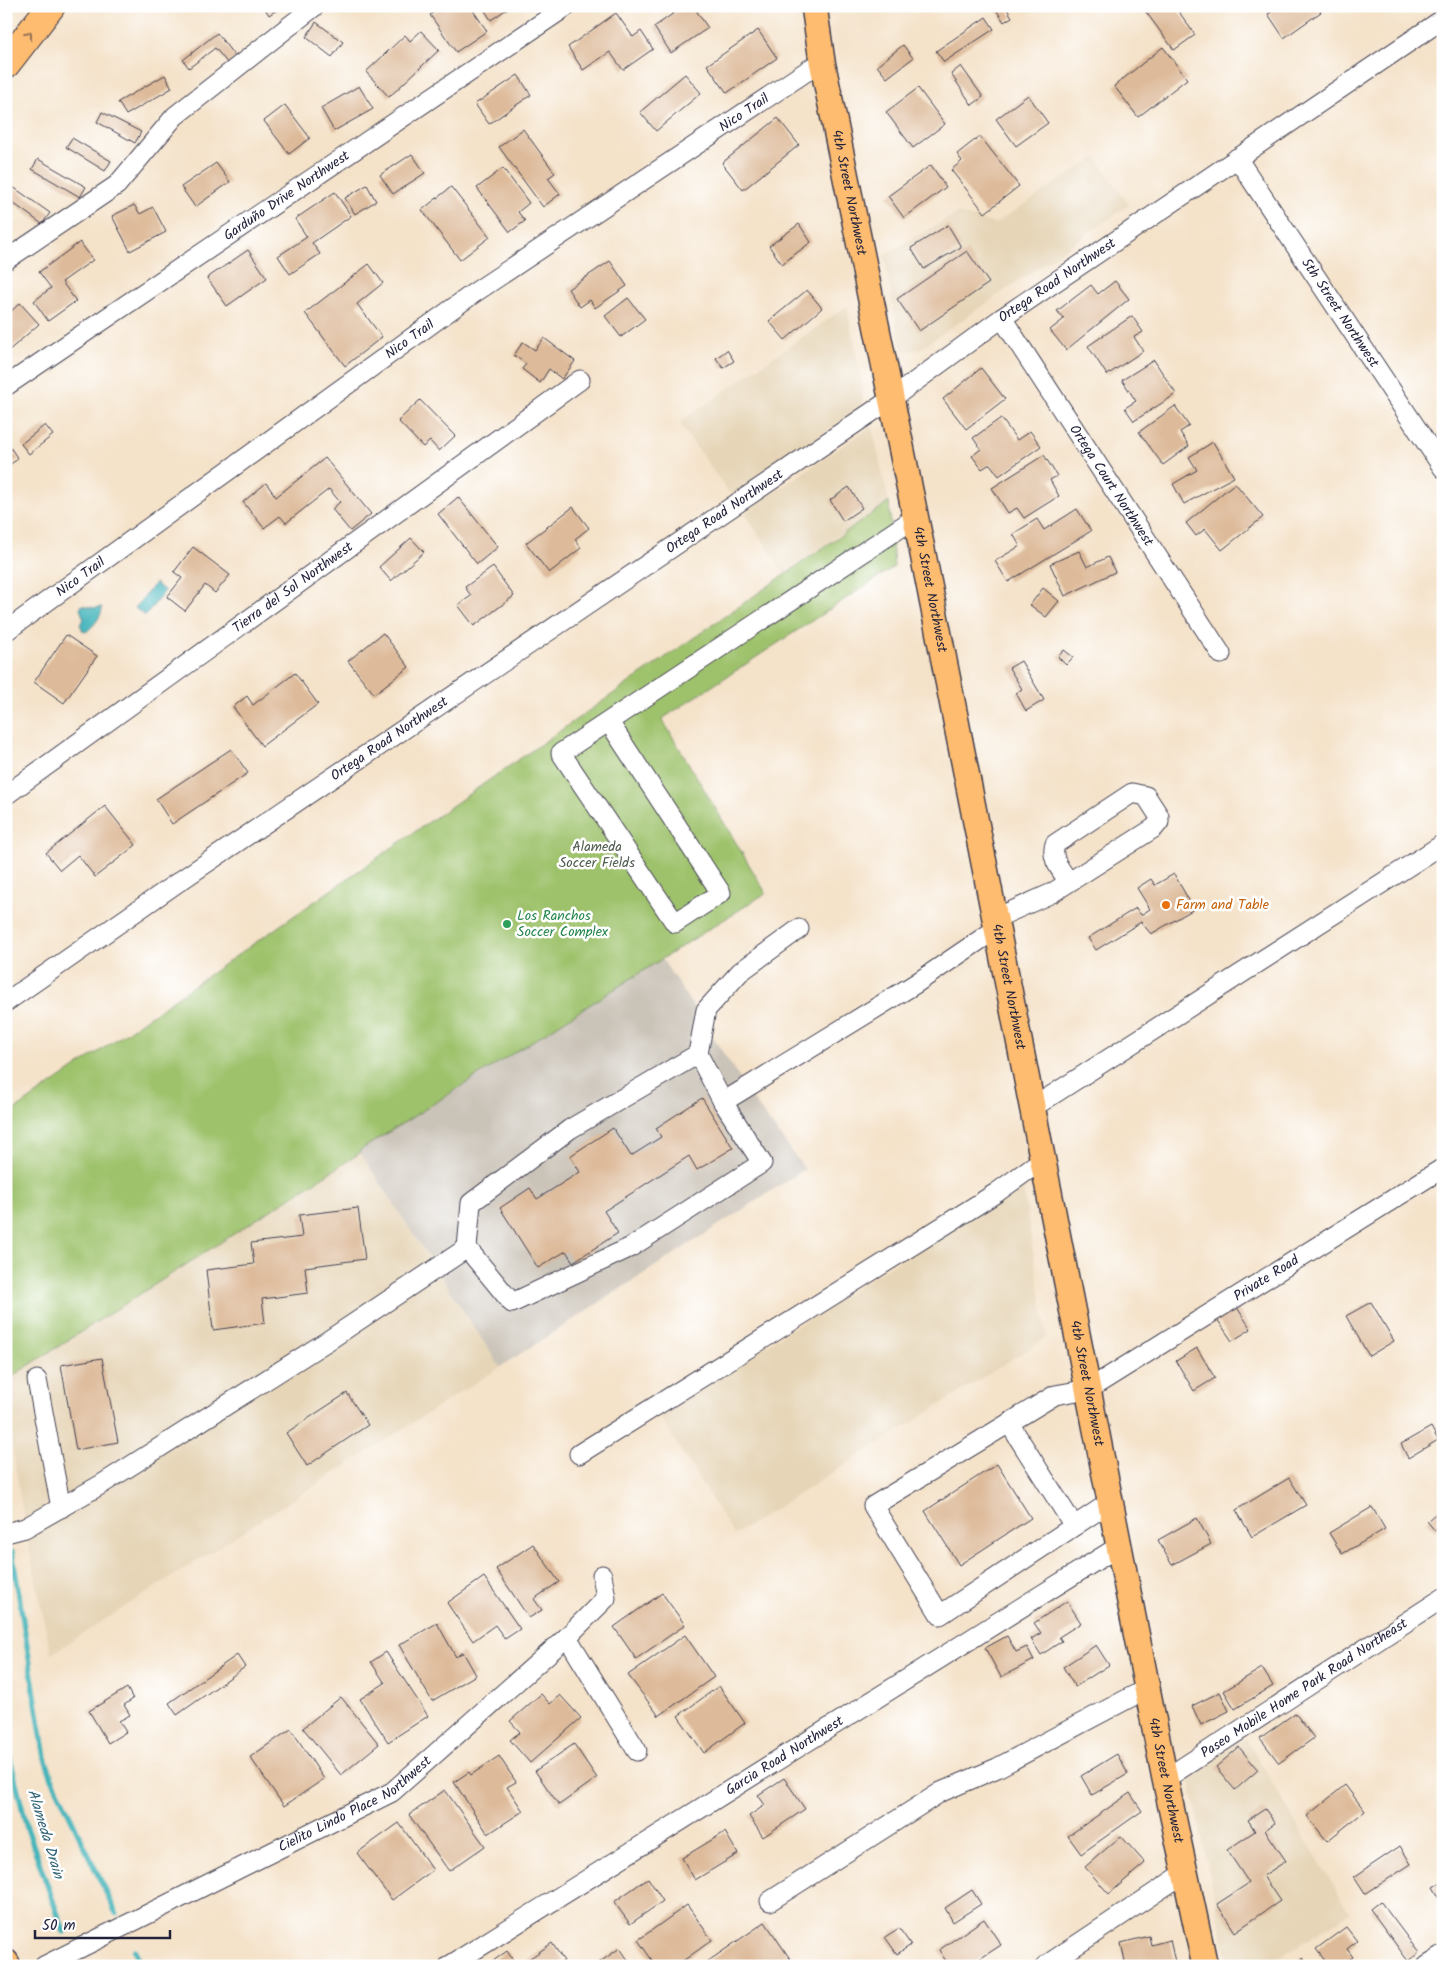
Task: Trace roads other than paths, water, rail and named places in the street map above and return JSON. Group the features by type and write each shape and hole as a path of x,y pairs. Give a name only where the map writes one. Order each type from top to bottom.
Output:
{"highway":[{"path":"6,64 51,6"}],"main road":[{"name":"4th Street Northwest","path":"819,9 822,61 1121,1545 1165,1779 1205,1966"}],"street":[{"path":"6,260 116,185 175,116 315,6"},
{"name":"Garduño Drive Northwest","path":"6,386 567,6"},
{"name":"Ortega Road Northwest","path":"6,1002 182,880 891,399 1002,318 1443,19"},
{"name":"Nico Trail","path":"6,631 459,303 822,61"},
{"name":"5th Street Northwest","path":"1237,158 1443,468"},
{"name":"Ortega Court Northwest","path":"1002,318 1221,654"},
{"name":"Tierra del Sol Northwest","path":"6,795 580,380"},
{"path":"609,722 721,893 675,923 561,753 915,518"},
{"path":"723,1102 914,984 995,924 1052,893 1154,828 1159,822 1159,816 1146,796 1132,794 1055,844 1052,851 1054,859 1069,882"},
{"path":"1032,1108 1443,844"},
{"path":"698,1054 570,1129 471,1203 468,1248 512,1303 631,1247 762,1162 723,1102 698,1054 706,1010 740,972 799,929"},
{"path":"579,1454 980,1204 1042,1160"},
{"name":"Private Road","path":"1089,1389 1443,1168"},
{"path":"6,1534 25,1528 102,1484 322,1344 468,1248"},
{"path":"37,1380 61,1508"},
{"path":"1089,1389 1055,1395 873,1506 940,1615 1112,1501"},
{"path":"1009,1423 1074,1526"},
{"name":"Garcia Road Northwest","path":"449,1966 1121,1545"},
{"name":"Cielito Lindo Place Northwest","path":"44,1966 392,1792 567,1637 606,1598 602,1575"},
{"name":"Paseo Mobile Home Park Road Northeast","path":"1165,1779 1443,1598"},
{"path":"567,1637 637,1751"},
{"path":"770,1901 941,1792 997,1768 1148,1688"},
{"path":"1045,1966 1186,1872"},
{"path":"1427,1966 1443,1956"}],"water":[{"path":"155,583 165,591 145,616 135,608"},
{"path":"82,605 94,608 102,607 97,621 86,632 83,631 80,624 84,619 80,609"}],"waterway":[{"path":"12,1552 45,1758 52,1778 116,1913"},
{"name":"Alameda Drain","path":"6,1742 27,1828 64,1932"},
{"path":"135,1951 142,1966"}],"place":[{"name":"Farm and Table","path":"1166,905"},
{"name":"Los Ranchos Soccer Complex","path":"507,924"}],"park label":[{"name":"Alameda Soccer Fields","path":"597,856"}]}
